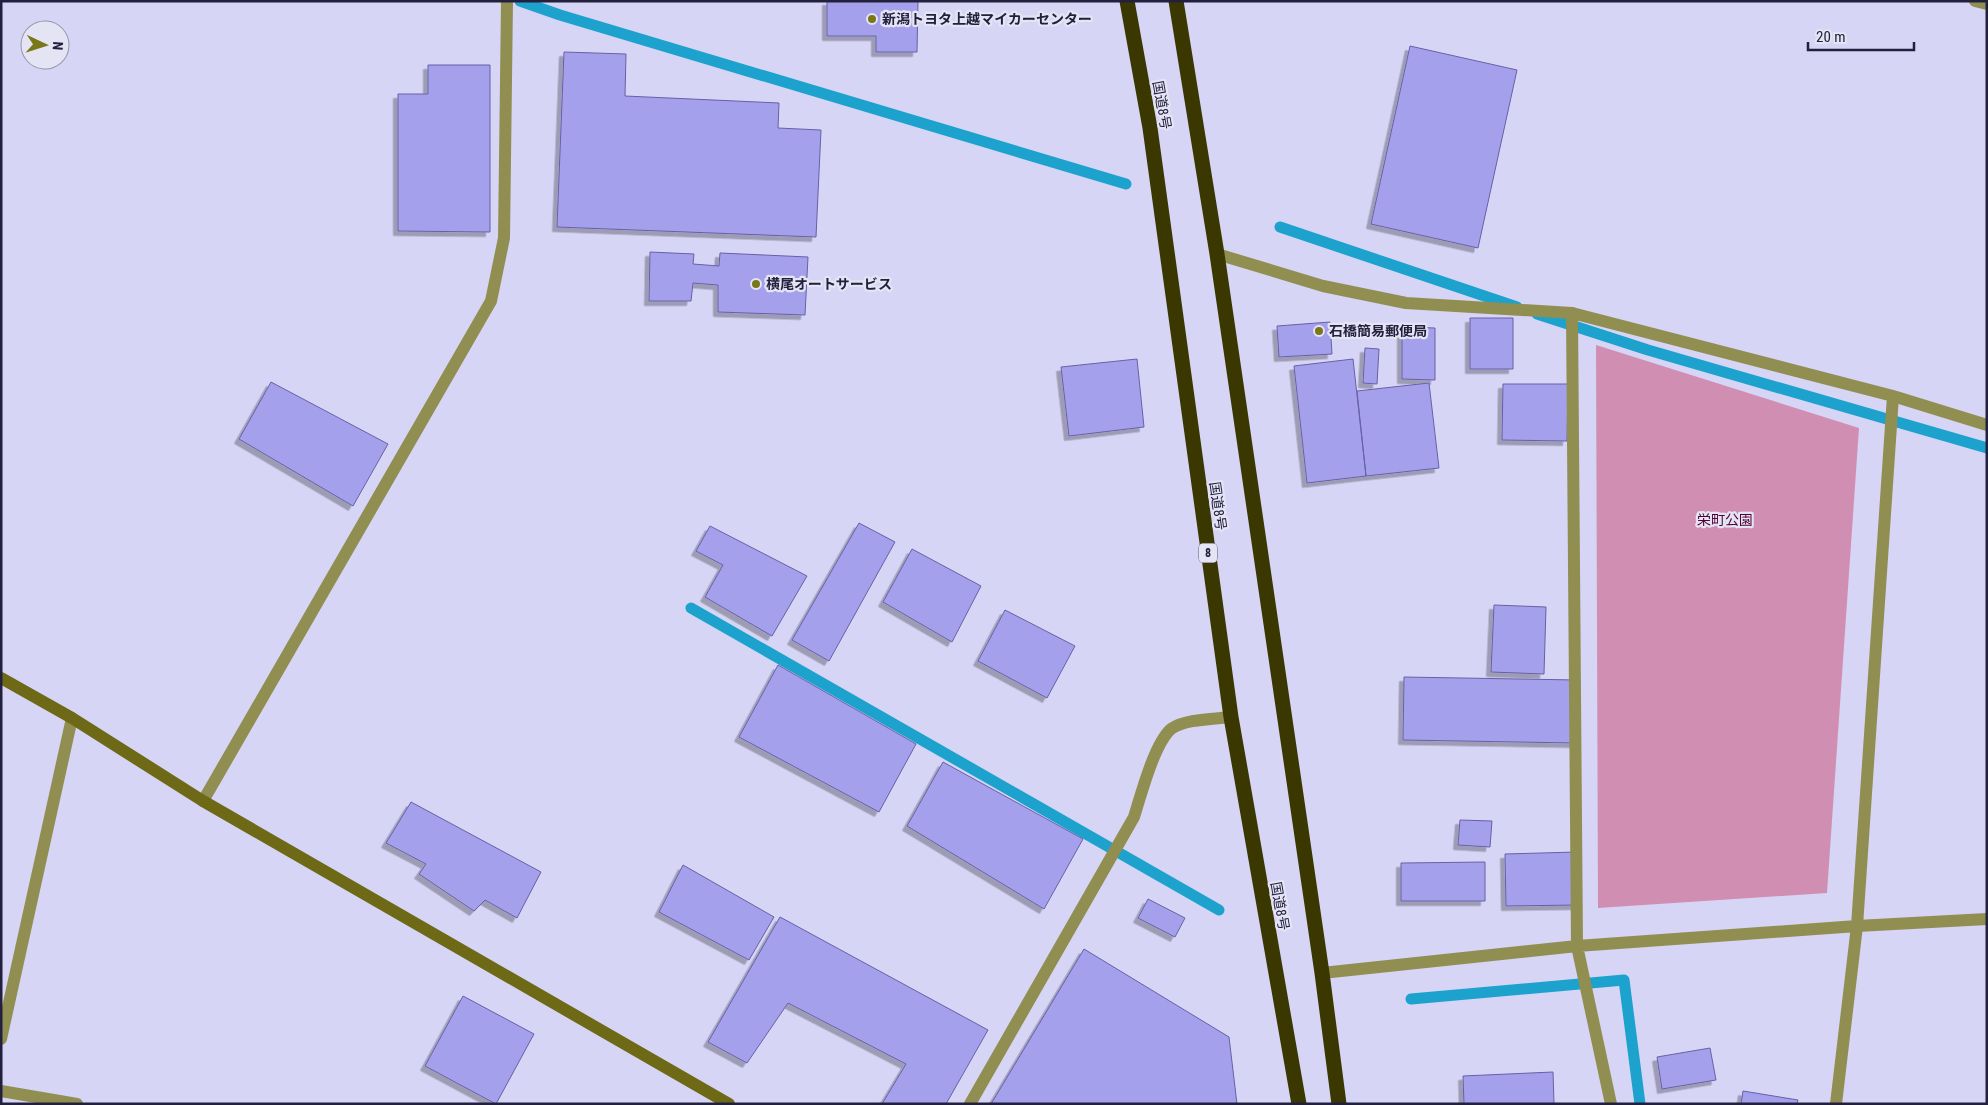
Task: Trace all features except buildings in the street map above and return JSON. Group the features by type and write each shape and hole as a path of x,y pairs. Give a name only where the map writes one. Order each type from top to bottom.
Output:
{"highway":[{"name":"国道8号","path":"1127,1 1150,128 1231,718 1300,1104"},
{"path":"1176,1 1217,254 1322,973 1339,1104"}],"street":[{"path":"203,800 491,301 504,238 507,1"},
{"path":"1975,1 1987,4"},
{"path":"1217,254 1323,286 1406,303 1572,314 1893,396 1987,425"},
{"path":"1572,314 1577,946 1611,1104"},
{"path":"1836,1104 1857,926 1893,396"},
{"path":"1,678 72,718 203,800 729,1104"},
{"path":"1,1039 72,718"},
{"path":"970,1104 1134,817 1148,774 1161,745 1172,729 1192,721 1231,718"},
{"path":"1322,973 1577,946 1857,926 1987,919"},
{"path":"1,1091 77,1104"}],"green space":[{"name":"栄町公園","path":"1596,345 1859,428 1827,893 1598,908"}],"waterway":[{"path":"520,1 560,15 1126,184"},
{"path":"1280,227 1517,307"},
{"path":"1537,314 1648,350 1987,448"},
{"path":"691,608 1219,910"},
{"path":"1411,999 1624,980 1640,1104"}],"place":[{"name":"新潟トヨタ上越マイカーセンター","path":"872,19"},
{"name":"横尾オートサービス","path":"756,284"},
{"name":"石橋簡易郵便局","path":"1319,331"}]}
